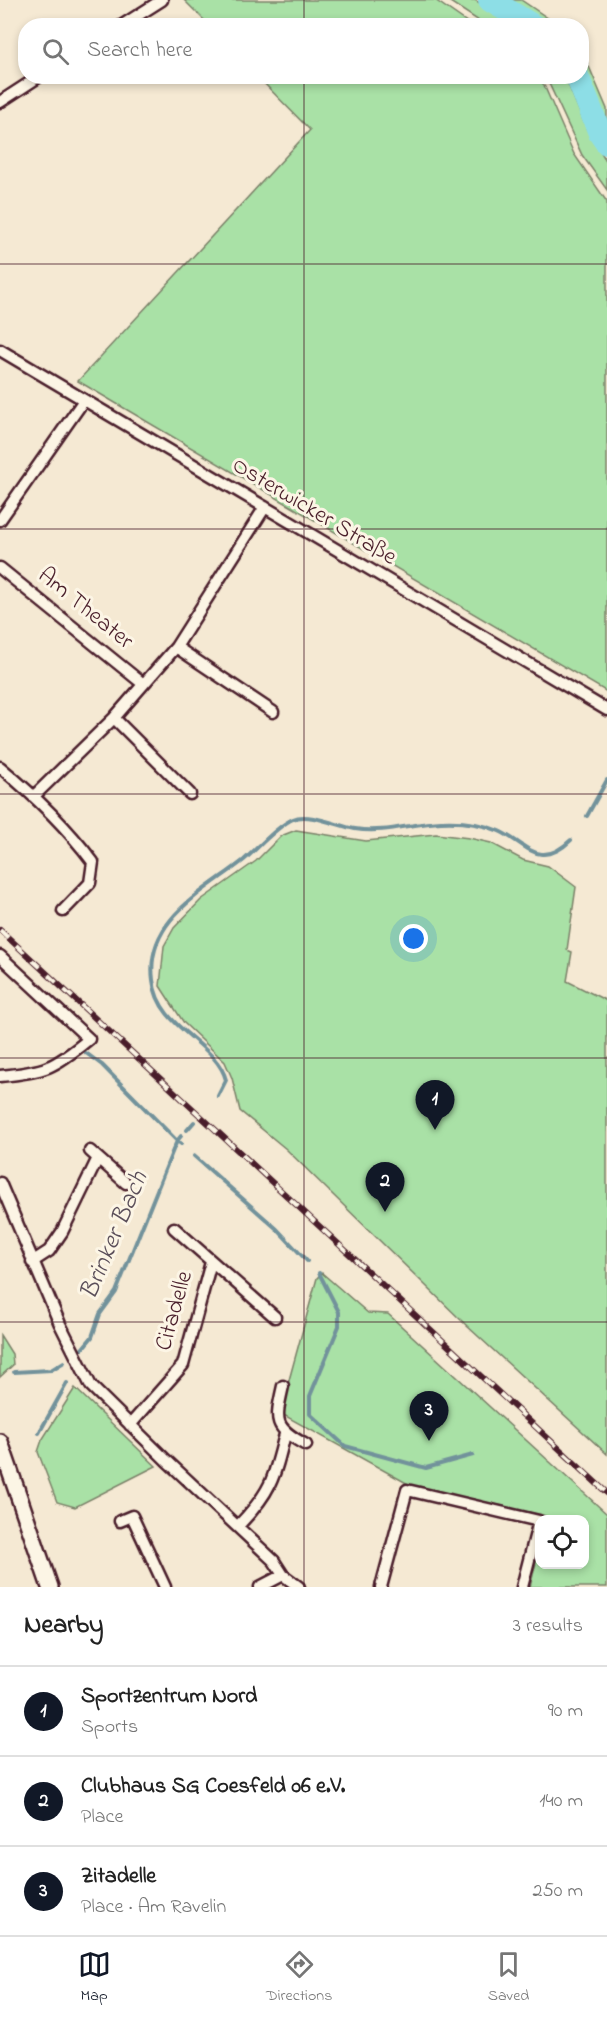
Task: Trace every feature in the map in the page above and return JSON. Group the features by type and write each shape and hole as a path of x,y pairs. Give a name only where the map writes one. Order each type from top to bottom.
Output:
{"main road":[{"path":"0,1442 50,1587"}],"street":[{"path":"134,18 162,0"},
{"path":"0,102 28,84"},
{"name":"Osterwicker Straße","path":"0,350 607,710"},
{"path":"0,520 84,400"},
{"name":"Am Theater","path":"34,796 114,718 142,683 176,647 265,507"},
{"name":"Am Theater","path":"0,568 142,683"},
{"path":"176,647 273,712"},
{"path":"114,718 190,794"},
{"path":"0,767 34,796 74,837 93,862 90,883 63,911"},
{"path":"0,956 89,1039 49,1068 34,1073 0,1076"},
{"path":"32,1262 49,1251 62,1232 94,1155 126,1183"},
{"path":"0,1183 32,1262 81,1369 100,1396 274,1561 283,1575 299,1587"},
{"name":"Citadelle","path":"174,1228 275,1317"},
{"name":"Citadelle","path":"130,1425 183,1365 211,1262"},
{"path":"238,1526 264,1497 272,1484 285,1434 277,1415 283,1386"},
{"path":"285,1434 306,1445"},
{"path":"381,1587 407,1490 539,1521 522,1587"},
{"path":"120,1521 132,1516 165,1587"},
{"path":"260,1587 283,1575"}],"green space":[{"path":"184,0 435,0 461,18 202,18"},
{"path":"447,0 475,0 503,18 474,18"},
{"path":"511,0 521,0 548,18 538,18"},
{"path":"589,67 607,109 607,127 589,84"},
{"path":"265,84 543,84 574,154 607,202 607,692 78,381 310,130"},
{"path":"549,84 568,84 587,130 607,162 607,190 582,155"},
{"path":"296,830 366,841 436,834 469,838 491,843 523,860 548,866 576,887 567,950 572,952 567,981 607,1001 607,1454 467,1326 286,1149 240,1111 232,1078 225,1062 184,1023 160,986 164,946 174,928 201,900 256,861 281,836"},
{"path":"322,1273 368,1313 388,1314 607,1514 607,1587 530,1587 535,1567 535,1569 589,1569 589,1515 542,1515 410,1485 280,1413 317,1278"},
{"path":"0,1335 12,1354 13,1365 0,1377"},
{"path":"75,1388 156,1466 75,1507 57,1502 38,1452 42,1440"}],"waterway":[{"path":"490,0 520,18"},
{"path":"580,84 600,133 607,143"},
{"path":"587,816 607,780"},
{"path":"218,1096 226,1080 220,1067 211,1055 165,1011 157,997 153,980 153,959 158,940 180,909 244,860 280,827 300,817 315,818 366,830 430,823 463,823 485,826 499,831 533,852 541,854 560,849 571,840"},
{"path":"86,1053 102,1065 177,1141 181,1136"},
{"path":"187,1130 194,1122"},
{"name":"Brinker Bach","path":"82,1349 92,1337 100,1314 116,1292 177,1141 181,1144"},
{"path":"194,1156 277,1229 307,1261"},
{"path":"319,1273 339,1312 339,1326 310,1396 310,1414 345,1446 426,1468 473,1455"},
{"path":"14,1372 51,1370 64,1362"},
{"name":"Brinker Bach","path":"39,1433 67,1383"}],"railway":[{"path":"0,930 607,1493"}],"place":[{"name":"Sportzentrum Nord","path":"435,1130"},
{"name":"Clubhaus SG Coesfeld 06 e.V.","path":"385,1212"},
{"name":"Zitadelle","path":"429,1441"}]}
